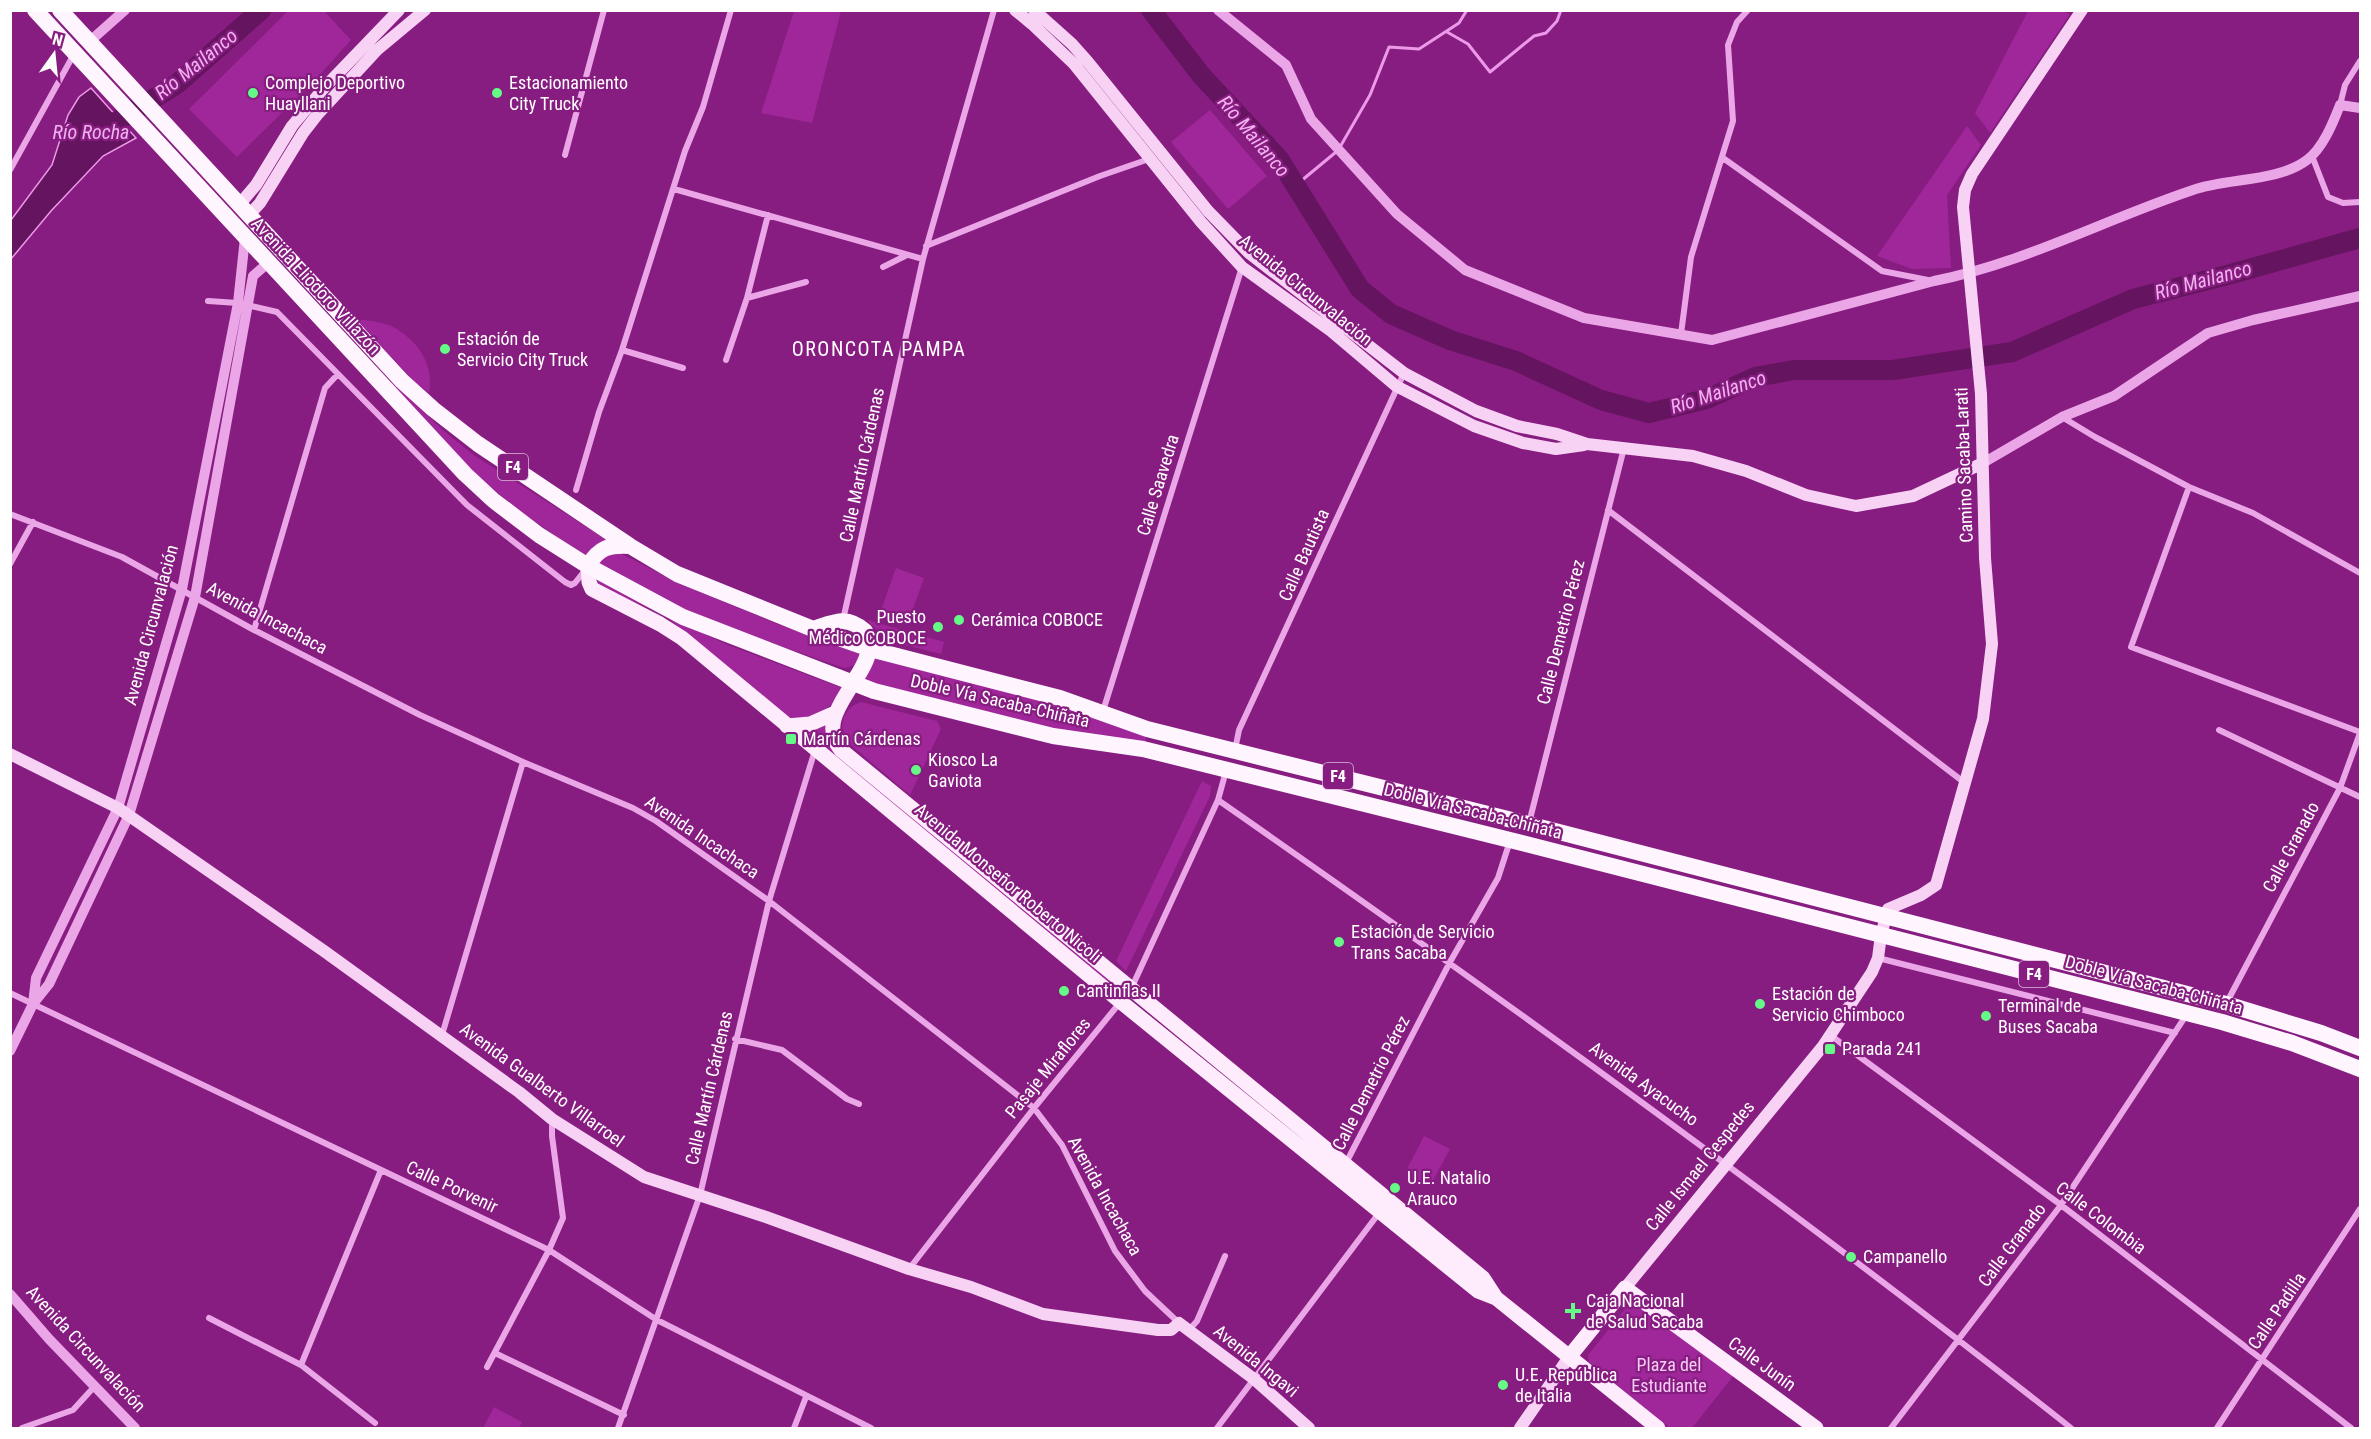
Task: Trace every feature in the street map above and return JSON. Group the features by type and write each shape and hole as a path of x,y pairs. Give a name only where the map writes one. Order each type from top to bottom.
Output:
{"highway":[{"name":"Avenida Eliodoro Villazón","path":"35,10 465,474 518,520 588,566"},
{"name":"Avenida Eliodoro Villazón","path":"60,10 367,344 433,409 478,444 630,546"},
{"path":"588,566 598,551 606,547 630,546"},
{"name":"Doble Vía Sacaba-Chiñata","path":"630,546 678,574 813,629 870,649 1060,698 1147,729 1528,824 2226,1004 2321,1033 2361,1048"},
{"name":"Doble Vía Sacaba-Chiñata","path":"588,566 683,617 874,691 1053,736 1143,749 1510,840 2188,1013 2292,1042 2361,1068"},
{"path":"813,629 843,620 865,631 870,649 865,664 854,683"}],"main road":[{"path":"244,210 261,203 303,133 317,115 376,50 425,10"},
{"name":"Avenida Circunvalación","path":"1015,10 1074,64 1201,222 1242,267 1331,331 1396,386 1474,426 1522,443 1556,449 1587,444"},
{"name":"Avenida Circunvalación","path":"1034,10 1072,44 1088,62 1208,211 1249,253 1404,373 1476,411 1517,426 1587,444 1693,456 1746,471 1806,495 1856,506 1913,496 1983,463"},
{"name":"Camino Sacaba-Larati","path":"1885,916 1888,909 1921,895 1936,885 1983,719 1992,644 1985,558 1981,394 1963,207 1965,190 1972,174 2082,10"},
{"path":"244,210 256,185 298,119 323,89 398,11"},
{"name":"Avenida Monseñor Roberto Nicoli","path":"588,566 592,589 682,638 787,726 1126,996 1342,1172 1478,1291 1496,1298 1658,1428"},
{"path":"787,726 810,724 835,713 854,683"},
{"name":"Avenida Monseñor Roberto Nicoli","path":"835,713 832,732 835,743 841,750 1126,996"},
{"name":"Avenida Gualberto Villarroel","path":"10,754 123,811 442,1035 552,1119 644,1178 700,1195 909,1269 971,1287 1043,1314 1158,1330 1184,1327"},
{"name":"Calle Ismael Cespedes","path":"1520,1428 1569,1357 1830,1035 1863,988 1878,957 1885,916"},
{"name":"Calle Junín","path":"1626,1288 1816,1428"},
{"name":"Avenida Ingavi","path":"1184,1327 1254,1379 1309,1428"}],"street":[{"path":"89,42 125,10"},
{"path":"565,155 604,10"},
{"path":"576,490 599,412 622,350 685,150 703,106 731,10"},
{"name":"Calle Martín Cárdenas","path":"843,620 926,246 994,10"},
{"path":"1218,10 1286,65 1311,119 1397,214 1465,270 1584,318 1712,340 1934,281 1969,274 2083,234 2195,189 2286,170 2307,160 2319,148 2340,105 2345,85 2361,61"},
{"path":"1681,334 1691,257 1723,158 1732,122 1728,45 1737,22 1748,10"},
{"path":"398,11 407,25"},
{"path":"10,170 75,54"},
{"path":"2340,105 2361,108"},
{"path":"926,246 1162,154"},
{"path":"2312,155 2328,197 2343,202 2361,202"},
{"path":"1723,158 1882,271 1934,281"},
{"path":"674,189 923,259"},
{"path":"726,360 747,298 768,215"},
{"name":"Avenida Circunvalación","path":"10,1051 33,1004 36,978 123,811 195,597 243,304 245,238"},
{"path":"883,267 907,255"},
{"name":"Avenida Circunvalación","path":"123,811 182,589 243,304 253,276 268,263"},
{"name":"Calle Saavedra","path":"1102,712 1242,267"},
{"path":"747,298 806,282"},
{"path":"1983,463 2062,417 2114,396 2208,333 2253,320 2361,296"},
{"path":"208,301 243,304 277,312 467,505 571,585 588,566"},
{"path":"622,350 683,368"},
{"name":"Calle Bautista","path":"1235,751 1239,730 1396,386 1404,373"},
{"path":"254,630 325,388 338,374"},
{"path":"2062,417 2188,487 2253,513 2361,573"},
{"name":"Calle Demetrio Pérez","path":"1528,824 1624,448"},
{"path":"2188,487 2131,647 2361,732"},
{"path":"1608,510 1966,783"},
{"name":"Avenida Incachaca","path":"10,514 122,556 254,630 420,715 633,808 656,821 769,901 1034,1108 1062,1145 1115,1251 1145,1291 1184,1327"},
{"path":"10,564 33,522"},
{"path":"2219,730 2361,797"},
{"name":"Calle Granado","path":"2226,1004 2340,788 2361,732"},
{"name":"Calle Martín Cárdenas","path":"618,1428 700,1195 769,901 816,749"},
{"path":"442,1035 524,762"},
{"name":"Pasaje Miraflores","path":"909,1269 1034,1108 1126,996 1218,800 1226,770"},
{"name":"Avenida Ayacucho","path":"1218,800 1450,962 1726,1162 2071,1428"},
{"name":"Calle Demetrio Pérez","path":"1342,1172 1450,962 1498,878 1510,840"},
{"path":"1878,957 2175,1033"},
{"name":"Calle Porvenir","path":"10,993 549,1250 657,1320 871,1428"},
{"name":"Calle Granado","path":"1891,1428 2061,1205 2188,1013"},
{"name":"Calle Colombia","path":"1830,1035 2061,1205 2351,1428"},
{"path":"735,1039 782,1050 847,1099 859,1104"},
{"path":"486,1367 549,1250 563,1218 552,1136 552,1119"},
{"path":"301,1365 381,1170"},
{"path":"1217,1428 1384,1207"},
{"name":"Calle Padilla","path":"2217,1428 2361,1209"},
{"path":"1184,1327 1197,1321 1225,1256"},
{"name":"Avenida Circunvalación","path":"10,1294 94,1387 135,1428"},
{"path":"209,1318 301,1365 375,1423"},
{"path":"495,1353 624,1415"},
{"path":"22,1428 73,1410 94,1387"},
{"path":"794,1428 806,1396"}],"green space":[{"name":"Complejo Deportivo Huayllani","path":"288,11 324,11 351,40 317,78 237,157 189,109"},
{"path":"794,11 841,11 812,123 761,113"},
{"path":"2028,11 2062,11 2070,14 1990,133 1975,113"},
{"path":"1210,110 1267,176 1228,209 1171,142"},
{"path":"1967,126 1981,145 1947,195 1951,268 1912,269 1877,256"},
{"path":"356,319 391,326 415,344 428,367 429,393 415,382"},
{"path":"392,382 445,432 475,456 607,540 585,556 538,524 493,489 455,455 389,384"},
{"path":"620,553 678,583 777,624 863,654 856,664 844,668 703,619 596,564 602,555"},
{"path":"896,568 924,578 908,623 880,613"},
{"path":"594,576 685,625 728,645 842,688 824,712 808,719 790,718 780,713 669,619 598,587"},
{"path":"867,620 944,642 941,654 892,640"},
{"path":"874,657 1050,701 1146,737 1146,742 1051,729 863,681"},
{"path":"861,702 937,721 941,729 910,795 846,741 842,723 850,708"},
{"path":"828,725 828,736 1115,986 1110,985 803,732"},
{"path":"1202,781 1211,786 1210,796 1126,971 1116,961"},
{"path":"1424,1136 1450,1149 1430,1186 1405,1173"},
{"name":"Plaza del Estudiante","path":"1634,1303 1734,1375 1692,1428 1670,1428 1589,1362 1588,1355 1629,1304"},
{"path":"494,1407 522,1422 519,1428 483,1428"}],"water":[{"name":"Río Rocha","path":"91,88 136,138 103,156 51,211 11,259 11,220 52,165 68,115 79,97"}],"waterway":[{"name":"Río Mailanco","path":"98,133 177,84 261,10"},
{"name":"Río Mailanco","path":"1151,10 1201,75 1279,159 1360,289 1391,314 1450,340 1516,361 1601,400 1649,413 1707,399 1755,377 1794,370 1893,370 2012,352 2133,299 2360,238"},
{"path":"1340,147 1370,95 1389,47 1419,49 1459,23 1467,10"},
{"path":"1447,32 1468,44 1490,72 1534,36 1546,33 1557,21 1561,10"},
{"path":"1295,186 1336,152"}],"place":[{"name":"Complejo Deportivo Huayllani","path":"253,93"},
{"name":"Estacionamiento City Truck","path":"497,93"},
{"name":"Estación de Servicio City Truck","path":"445,349"},
{"name":"Cerámica COBOCE","path":"959,620"},
{"name":"Puesto Médico COBOCE","path":"938,627"},
{"name":"Martín Cárdenas","path":"791,739"},
{"name":"Kiosco La Gaviota","path":"916,770"},
{"name":"Estación de Servicio Trans Sacaba","path":"1339,942"},
{"name":"Cantinflas II","path":"1064,991"},
{"name":"Estación de Servicio Chimboco","path":"1760,1004"},
{"name":"Terminal de Buses Sacaba","path":"1986,1016"},
{"name":"Parada 241","path":"1830,1049"},
{"name":"U.E. Natalio Arauco","path":"1395,1188"},
{"name":"Campanello","path":"1851,1257"},
{"name":"Caja Nacional de Salud Sacaba","path":"1573,1311"},
{"name":"U.E. República de Italia","path":"1503,1385"}],"district":[{"name":"ORONCOTA PAMPA","path":"879,349"}]}
